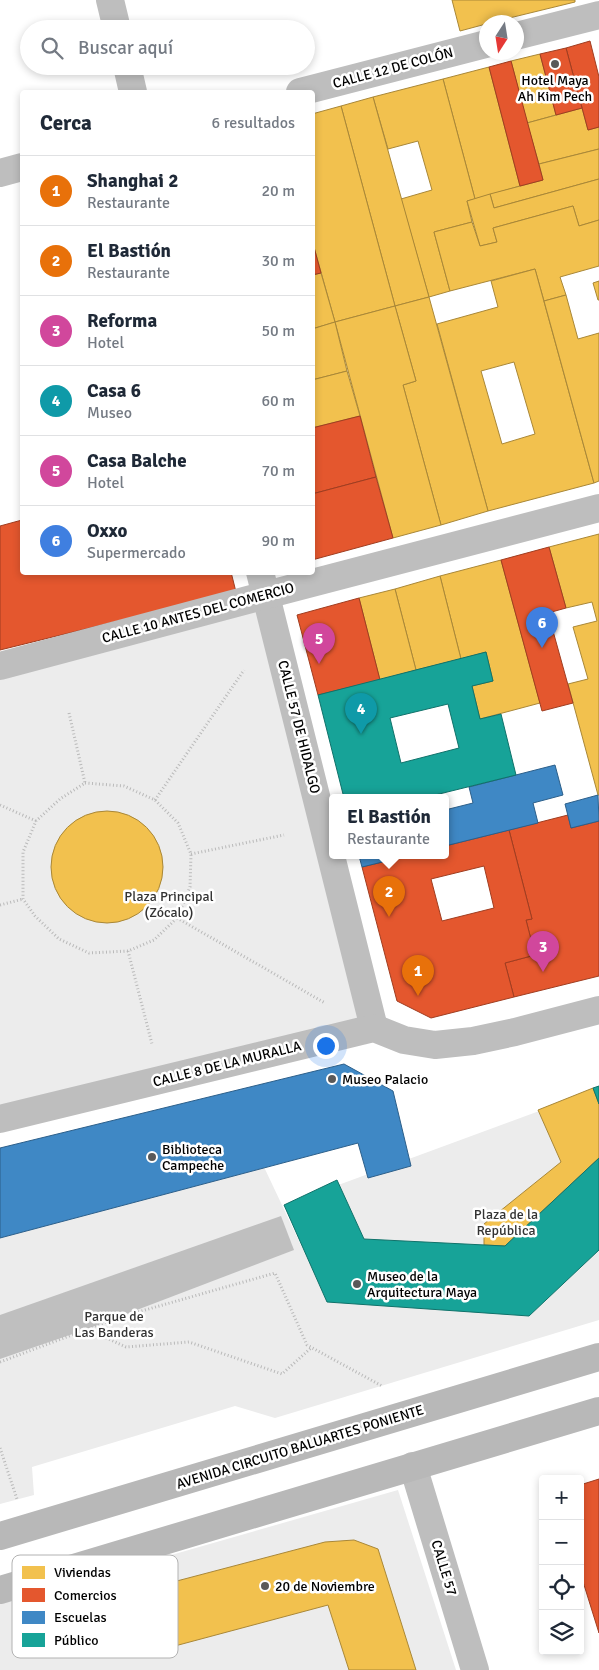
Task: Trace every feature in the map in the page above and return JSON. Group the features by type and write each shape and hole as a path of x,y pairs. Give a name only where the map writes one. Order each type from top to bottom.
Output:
{"main road":[{"name":"AVENIDA CIRCUITO BALUARTES PONIENTE","path":"0,1536 599,1357"},
{"path":"117,1555 599,1412"},
{"path":"0,1590 12,1586"}],"street":[{"path":"110,0 115,20"},
{"path":"524,34 599,15"},
{"name":"CALLE 12 DE COLÓN","path":"308,90 479,46"},
{"path":"128,75 132,90"},
{"path":"0,173 20,168"},
{"name":"CALLE 10 ANTES DEL COMERCIO","path":"315,572 599,508"},
{"name":"CALLE 10 ANTES DEL COMERCIO","path":"0,666 263,584 303,575"},
{"name":"CALLE 57 DE HIDALGO","path":"263,584 329,848"},
{"name":"CALLE 57 DE HIDALGO","path":"332,859 374,1028"},
{"path":"374,1028 404,1040 435,1045 473,1041 516,1032 599,1010"},
{"name":"CALLE 8 DE LA MURALLA","path":"0,1119 374,1028"},
{"name":"CALLE 57","path":"413,1466 475,1670"}],"path":[{"path":"155,800 244,670"},
{"path":"69,713 85,783"},
{"path":"85,783 124,786 155,800 178,823 190,854 190,887 177,918 154,940 128,951 89,953 59,939 35,916 23,899 23,852 36,821 60,799 85,783"},
{"path":"0,805 36,821"},
{"path":"190,854 284,835"},
{"path":"0,905 23,899"},
{"path":"177,918 325,1003"},
{"path":"128,951 152,1044"},
{"path":"0,1362 117,1318 275,1273 307,1345 382,1386"},
{"path":"87,1329 126,1347 190,1342 282,1374 311,1348"},
{"path":"0,1448 27,1528"}],"green space":[{"name":"Plaza Principal (Zócalo)","path":"266,595 329,848 329,859 332,859 374,1028 0,1112 0,666"},
{"name":"Parque de Las Banderas","path":"599,1089 599,1320 275,1418 235,1406 32,1467 34,1495 0,1504 0,1238 264,1167 307,1258 284,1205"},
{"name":"20 de Noviembre","path":"398,1490 456,1670 0,1670 0,1604 12,1601 12,1658 178,1658 178,1555 171,1555"}],"shaded area":[{"path":"281,1216 294,1250 87,1329 0,1359 0,1315"}],"building: Viviendas":[{"path":"452,0 575,0 575,2 522,15 479,15 479,26 460,31"},
{"path":"540,54 556,115 527,123 511,61 524,60 524,58"},
{"path":"489,67 520,186 475,199 443,79"},
{"path":"443,79 475,199 467,201 472,222 434,232 450,291 429,297 401,199 432,190 418,141 388,149 373,97"},
{"path":"373,97 429,297 395,306 341,106"},
{"path":"341,106 395,306 335,322 315,251 315,113"},
{"path":"582,108 588,130 599,127 599,149 539,164 527,123"},
{"path":"599,149 599,179 494,208 490,194 543,180 539,164"},
{"path":"599,179 599,220 579,226 573,206 493,228 497,242 480,246 467,201 490,194 494,208"},
{"path":"573,206 579,226 599,220 599,266 560,277 566,295 544,301 535,269 450,291 434,232 472,222 480,246 497,242 493,228"},
{"path":"535,269 594,483 488,511 437,324 498,307 491,281","holes":["514,362 535,434 502,444 481,371"]},
{"path":"321,273 335,322 315,328 315,274"},
{"path":"599,281 599,300 598,300 593,283"},
{"path":"566,295 578,339 599,333 599,481 594,483 544,301"},
{"path":"429,297 488,511 441,525 403,385 416,381 395,306"},
{"path":"395,306 416,381 403,385 441,525 393,538 335,322"},
{"path":"335,322 347,371 315,379 315,328"},
{"path":"347,371 360,416 315,427 315,379"},
{"path":"599,534 598,795 568,684 588,679 573,627 597,621 592,602 566,608 549,547"},
{"path":"501,560 540,703 480,719 472,686 493,681 486,652 461,659 440,576"},
{"path":"440,576 461,659 416,670 395,589"},
{"path":"395,589 416,670 380,680 359,598"},
{"path":"107,811 128,816 146,828 158,846 163,867 158,888 146,906 128,918 107,923 86,918 68,906 56,888 51,867 56,846 68,828 86,816"},
{"path":"593,1088 599,1104 599,1158 505,1246 484,1245 484,1224 561,1162 538,1110"},
{"path":"354,1540 378,1549 416,1670 349,1670 328,1605 178,1645 178,1581 325,1542"}],"building: Comercios":[{"path":"590,41 599,77 599,127 588,130 566,48"},
{"path":"566,48 582,108 556,115 540,54"},
{"path":"511,61 543,180 520,186 489,67"},
{"path":"315,251 321,273 315,274"},
{"path":"360,416 376,477 315,493 315,427"},
{"path":"376,477 393,538 315,559 315,493"},
{"path":"20,521 20,575 232,575 236,592 0,650 0,526"},
{"path":"549,547 566,608 548,613 573,703 542,711 501,560"},
{"path":"359,598 380,680 318,695 297,615"},
{"path":"568,815 571,828 599,821 599,976 514,997 505,963 535,955 526,920 532,919 509,830"},
{"path":"509,830 532,919 526,920 535,955 505,963 514,997 431,1018 397,1001 362,867 395,859 449,859 449,845","holes":["484,866 494,908 442,921 431,879"]},
{"path":"599,1479 599,1633 584,1585 584,1484"}],"building: Escuelas":[{"path":"555,765 563,795 533,803 538,823 449,845 449,809 473,803 469,787"},
{"path":"598,795 599,821 571,828 565,804"},
{"path":"360,859 395,859 362,867"},
{"name":"Biblioteca Campeche","path":"344,1064 393,1091 411,1166 368,1178 358,1143 0,1238 0,1148"}],"building: Público":[{"path":"486,652 493,681 472,686 480,719 501,714 516,775 439,794 343,794 318,695","holes":["448,704 459,748 401,763 390,718"]},
{"path":"599,1086 599,1104 593,1088"},
{"path":"599,1158 599,1250 529,1316 327,1302 284,1205 337,1180 364,1239 505,1246"}],"place":[{"name":"Hotel Maya Ah Kim Pech","path":"555,64"},
{"name":"Oxxo","path":"542,648"},
{"name":"Casa Balche","path":"319,664"},
{"name":"Casa 6","path":"361,734"},
{"name":"El Bastión","path":"389,917"},
{"name":"Reforma","path":"543,972"},
{"name":"Shanghai 2","path":"418,996"},
{"name":"Museo Palacio","path":"332,1079"},
{"name":"Biblioteca Campeche","path":"152,1157"},
{"name":"Museo de la Arquitectura Maya","path":"357,1284"},
{"name":"20 de Noviembre","path":"265,1586"}],"park label":[{"name":"Plaza de la República","path":"506,1222"}]}
